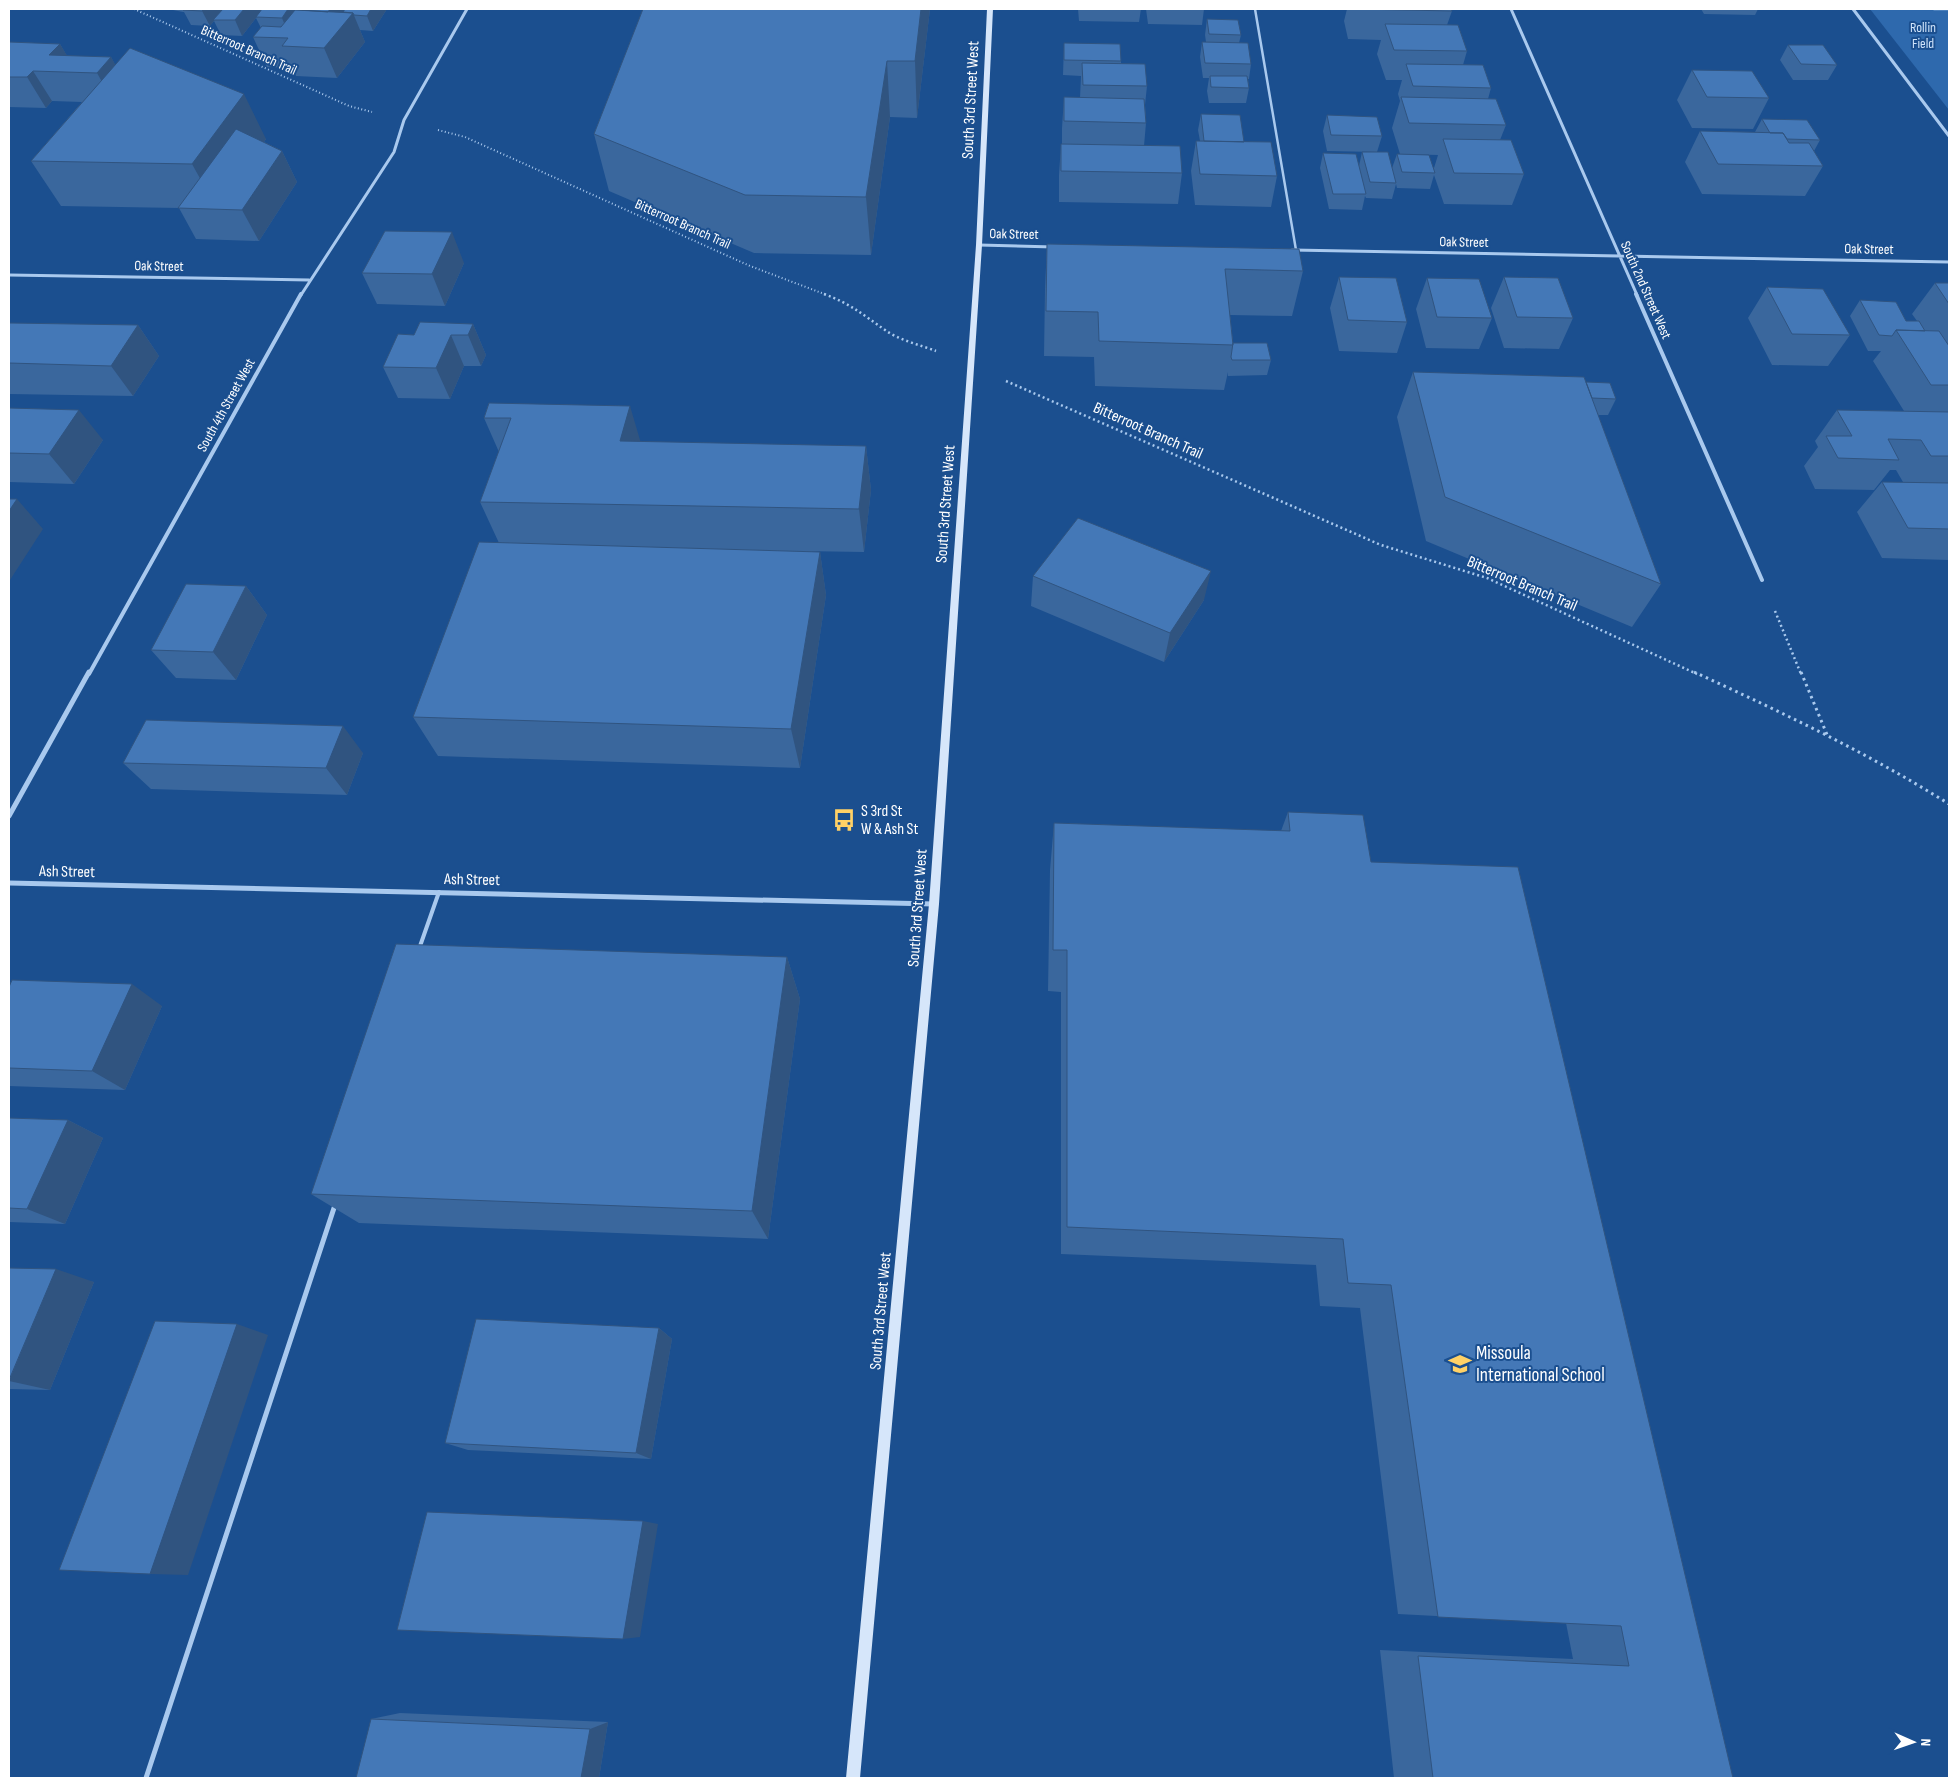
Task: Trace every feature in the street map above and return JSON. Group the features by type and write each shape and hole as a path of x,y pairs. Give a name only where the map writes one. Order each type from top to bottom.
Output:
{"main road":[{"name":"South 3rd Street West","path":"853,1778 934,904 979,245 990,9"}],"street":[{"name":"South 4th Street West","path":"9,816 309,280 394,152 404,120 467,9"},
{"name":"South 2nd Street West","path":"1510,9 1762,580"},
{"path":"1853,9 1949,136"},
{"name":"Oak Street","path":"979,245 1055,247"},
{"name":"Oak Street","path":"1286,250 1949,262"},
{"name":"Oak Street","path":"9,275 309,280"},
{"name":"Ash Street","path":"9,883 934,904"}],"lane":[{"path":"1255,9 1296,250"},
{"path":"1934,9 1949,9"},
{"path":"416,958 438,892"},
{"path":"146,1778 336,1201"}],"path":[{"name":"Bitterroot Branch Trail","path":"134,9 356,108"},
{"name":"Bitterroot Branch Trail","path":"452,134 465,137 750,266 843,301 869,317 886,331 903,338"},
{"name":"Bitterroot Branch Trail","path":"1020,387 1381,545 1487,578 1772,708 1901,774 1949,804"},
{"path":"1762,580 1828,737"}],"green space":[{"name":"Rollin Field","path":"1870,9 1949,9 1949,110"}],"building":[{"path":"204,9 202,11 183,10"},
{"path":"223,9 244,9 235,20 213,20"},
{"path":"262,9 288,9 282,18 256,17"},
{"path":"303,9 330,9 328,12"},
{"path":"345,9 371,9 367,16 343,12"},
{"path":"643,9 921,9 915,61 887,61 866,197 745,195 594,134"},
{"path":"1356,9 1451,9 1452,11"},
{"path":"295,10 353,13 324,48 282,46 288,38 253,37 262,26 281,27"},
{"path":"1207,19 1238,20 1241,35 1209,34"},
{"path":"1385,24 1458,25 1467,51 1394,50"},
{"path":"9,42 60,44 49,55 111,57 97,73 33,71 27,77 9,77"},
{"path":"1202,42 1248,43 1251,64 1205,63"},
{"path":"1064,43 1120,44 1121,61 1064,60"},
{"path":"1788,45 1823,45 1837,65 1801,64"},
{"path":"130,48 244,94 192,164 31,161"},
{"path":"1082,63 1145,64 1147,86 1083,85"},
{"path":"1406,64 1483,65 1491,88 1413,86"},
{"path":"1692,70 1752,71 1769,98 1707,97"},
{"path":"1210,76 1247,76 1249,88 1211,87"},
{"path":"1064,97 1144,99 1146,123 1064,121"},
{"path":"1401,97 1496,99 1506,125 1409,123"},
{"path":"1201,114 1240,115 1244,142 1204,141"},
{"path":"1327,115 1377,117 1382,136 1331,135"},
{"path":"1762,119 1807,120 1820,140 1787,139 1783,133 1770,133"},
{"path":"236,129 282,151 242,210 178,208"},
{"path":"1700,131 1783,133 1789,143 1809,143 1823,166 1718,164"},
{"path":"1443,139 1511,140 1524,174 1454,173"},
{"path":"1196,141 1271,142 1277,176 1200,174"},
{"path":"1061,144 1180,146 1182,173 1061,171"},
{"path":"1362,152 1388,152 1396,183 1370,182"},
{"path":"1323,153 1356,154 1366,194 1333,194"},
{"path":"1397,154 1429,155 1435,173 1402,172"},
{"path":"385,231 452,232 432,274 362,273"},
{"path":"1047,244 1299,249 1303,271 1225,269 1233,345 1099,341 1098,312 1046,311"},
{"path":"1339,277 1396,278 1407,322 1348,320"},
{"path":"1504,277 1558,278 1573,318 1517,317"},
{"path":"1427,278 1479,279 1492,318 1437,317"},
{"path":"1935,283 1949,283 1949,304"},
{"path":"1767,287 1823,289 1850,335 1792,334"},
{"path":"1860,300 1896,302 1906,321 1919,321 1925,331 1896,330 1892,336 1879,335"},
{"path":"420,322 473,324 468,335 451,335 436,368 383,367 398,334 414,335"},
{"path":"9,323 138,325 111,366 9,363"},
{"path":"1896,330 1939,331 1949,346 1949,385 1931,385"},
{"path":"1233,343 1267,343 1271,360 1232,360"},
{"path":"1413,372 1584,377 1661,584 1445,497"},
{"path":"1586,382 1610,383 1616,399 1592,398"},
{"path":"489,403 630,406 620,441 866,446 859,509 480,502 511,418 484,418"},
{"path":"9,408 79,410 49,454 9,453"},
{"path":"1837,410 1949,412 1949,456 1931,456 1921,440 1888,439 1899,460 1838,458 1826,436 1852,436"},
{"path":"1882,482 1949,483 1949,529 1908,528"},
{"path":"9,499 17,499 9,511"},
{"path":"1078,518 1211,571 1170,633 1033,576"},
{"path":"479,542 820,552 791,729 413,717"},
{"path":"186,584 246,586 213,652 151,650"},
{"path":"146,720 343,726 326,768 123,763"},
{"path":"1288,812 1363,815 1371,862 1518,867 1733,1778 1433,1778 1418,1656 1629,1666 1621,1626 1438,1617 1391,1285 1348,1283 1343,1239 1067,1227 1067,950 1053,950 1054,823 1290,831"},
{"path":"396,944 787,957 752,1211 311,1194"},
{"path":"12,980 132,984 92,1071 9,1068 9,987"},
{"path":"9,1118 68,1120 27,1209 9,1208"},
{"path":"9,1268 56,1269 9,1380"},
{"path":"476,1319 659,1328 636,1453 445,1443"},
{"path":"155,1321 237,1324 150,1574 59,1570"},
{"path":"427,1512 643,1521 623,1639 397,1630"},
{"path":"371,1719 590,1729 581,1778 356,1778"}],"place":[{"name":"S 3rd St W & Ash St","path":"844,820"},
{"name":"Missoula International School","path":"1460,1364"}]}
